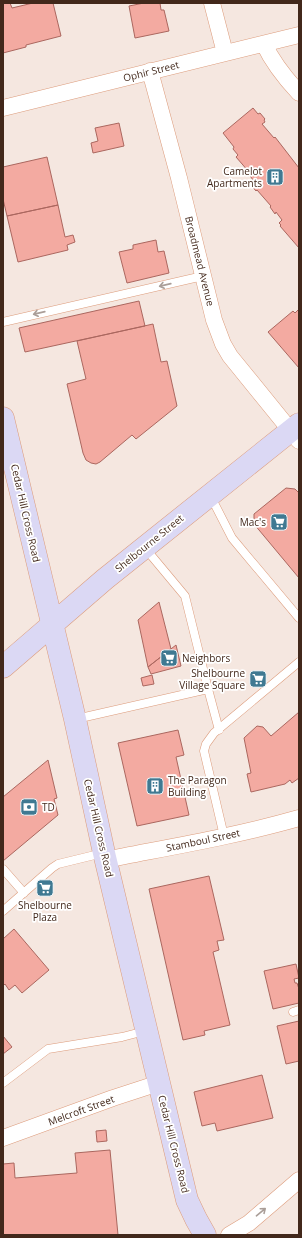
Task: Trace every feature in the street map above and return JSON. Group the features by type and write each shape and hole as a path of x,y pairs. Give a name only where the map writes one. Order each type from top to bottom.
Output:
{"main road":[{"name":"Cedar Hill Cross Road","path":"3,418 75,719 104,856 187,1200 205,1235"},
{"name":"Shelbourne Street","path":"3,667 52,623 144,547 210,495 296,432"}],"street":[{"path":"212,3 225,53"},
{"name":"Ophir Street","path":"3,108 299,35"},
{"path":"264,44 272,61 286,80 299,93"},
{"name":"Broadmead Avenue","path":"150,71 179,178 214,320 223,344 236,363 296,432"},
{"name":"Stamboul Street","path":"104,856 224,836 299,818"},
{"name":"Melcroft Street","path":"3,1138 159,1083"},
{"path":"229,1235 249,1222 299,1180"}],"lane":[{"path":"3,322 203,276"},
{"path":"210,495 232,538 299,618"},
{"path":"144,547 185,596 219,730"},
{"path":"224,836 204,752 206,744 219,730 299,662"},
{"path":"75,719 208,689"},
{"path":"3,912 58,864 104,856"},
{"path":"3,869 24,893"},
{"path":"3,1083 48,1049 122,1037 146,1030"}],"building":[{"path":"3,3 10,3 12,8 33,3 53,3 61,36 26,45 26,47 3,53"},
{"path":"144,3 160,3 161,10 164,10 169,31 135,38 129,6"},
{"name":"Camelot Apartments","path":"253,108 265,119 265,122 262,124 274,138 275,137 299,168 299,248 280,226 281,225 279,223 282,220 276,212 275,214 270,207 271,206 251,185 253,180 248,173 249,172 236,157 238,155 233,149 234,147 223,133"},
{"path":"119,123 124,146 93,153 91,143 98,141 95,128"},
{"path":"47,157 58,205 7,216 3,199 3,167"},
{"path":"58,205 65,237 73,235 75,242 67,245 68,250 18,262 7,216"},
{"path":"156,240 158,252 164,251 169,273 127,283 119,252 133,249 133,245"},
{"path":"139,301 145,326 25,352 19,328"},
{"path":"299,309 299,368 268,332 293,311 295,313"},
{"path":"153,324 161,362 167,361 177,406 136,439 132,435 100,462 96,464 91,463 86,460 83,453 67,384 86,379 77,341"},
{"path":"286,488 295,489 299,493 299,578 254,524 254,514"},
{"path":"159,602 171,649 148,667 138,620"},
{"name":"Neighbors","path":"176,645 181,666 151,674 148,667"},
{"path":"152,675 154,684 143,686 141,678"},
{"path":"299,712 299,778 292,783 290,780 285,784 251,792 247,774 251,773 244,738 257,726 263,727 271,736"},
{"name":"The Paragon Building","path":"178,730 184,755 176,757 189,815 137,826 118,743"},
{"name":"TD","path":"48,760 57,798 54,799 58,815 3,861 3,797"},
{"path":"209,876 224,940 217,941 219,950 213,952 230,1025 204,1031 205,1035 183,1040 149,889"},
{"path":"14,929 49,970 22,993 15,985 9,990 5,984 3,986 3,939"},
{"path":"296,964 299,978 294,979 299,989 299,1003 273,1009 264,971"},
{"path":"299,1021 299,1061 286,1064 277,1026"},
{"path":"3,1036 12,1047 3,1054"},
{"path":"262,1075 273,1118 217,1131 215,1123 202,1126 194,1092"},
{"path":"106,1130 107,1141 97,1142 96,1131"},
{"path":"110,1150 118,1235 3,1235 3,1164 14,1163 15,1178 77,1173 75,1153"}],"place":[{"name":"Camelot Apartments","path":"275,177"},
{"name":"Mac's","path":"279,522"},
{"name":"Neighbors","path":"169,658"},
{"name":"Shelbourne Village Square","path":"258,679"},
{"name":"The Paragon Building","path":"155,786"},
{"name":"TD","path":"29,807"},
{"name":"Shelbourne Plaza","path":"45,888"}]}
